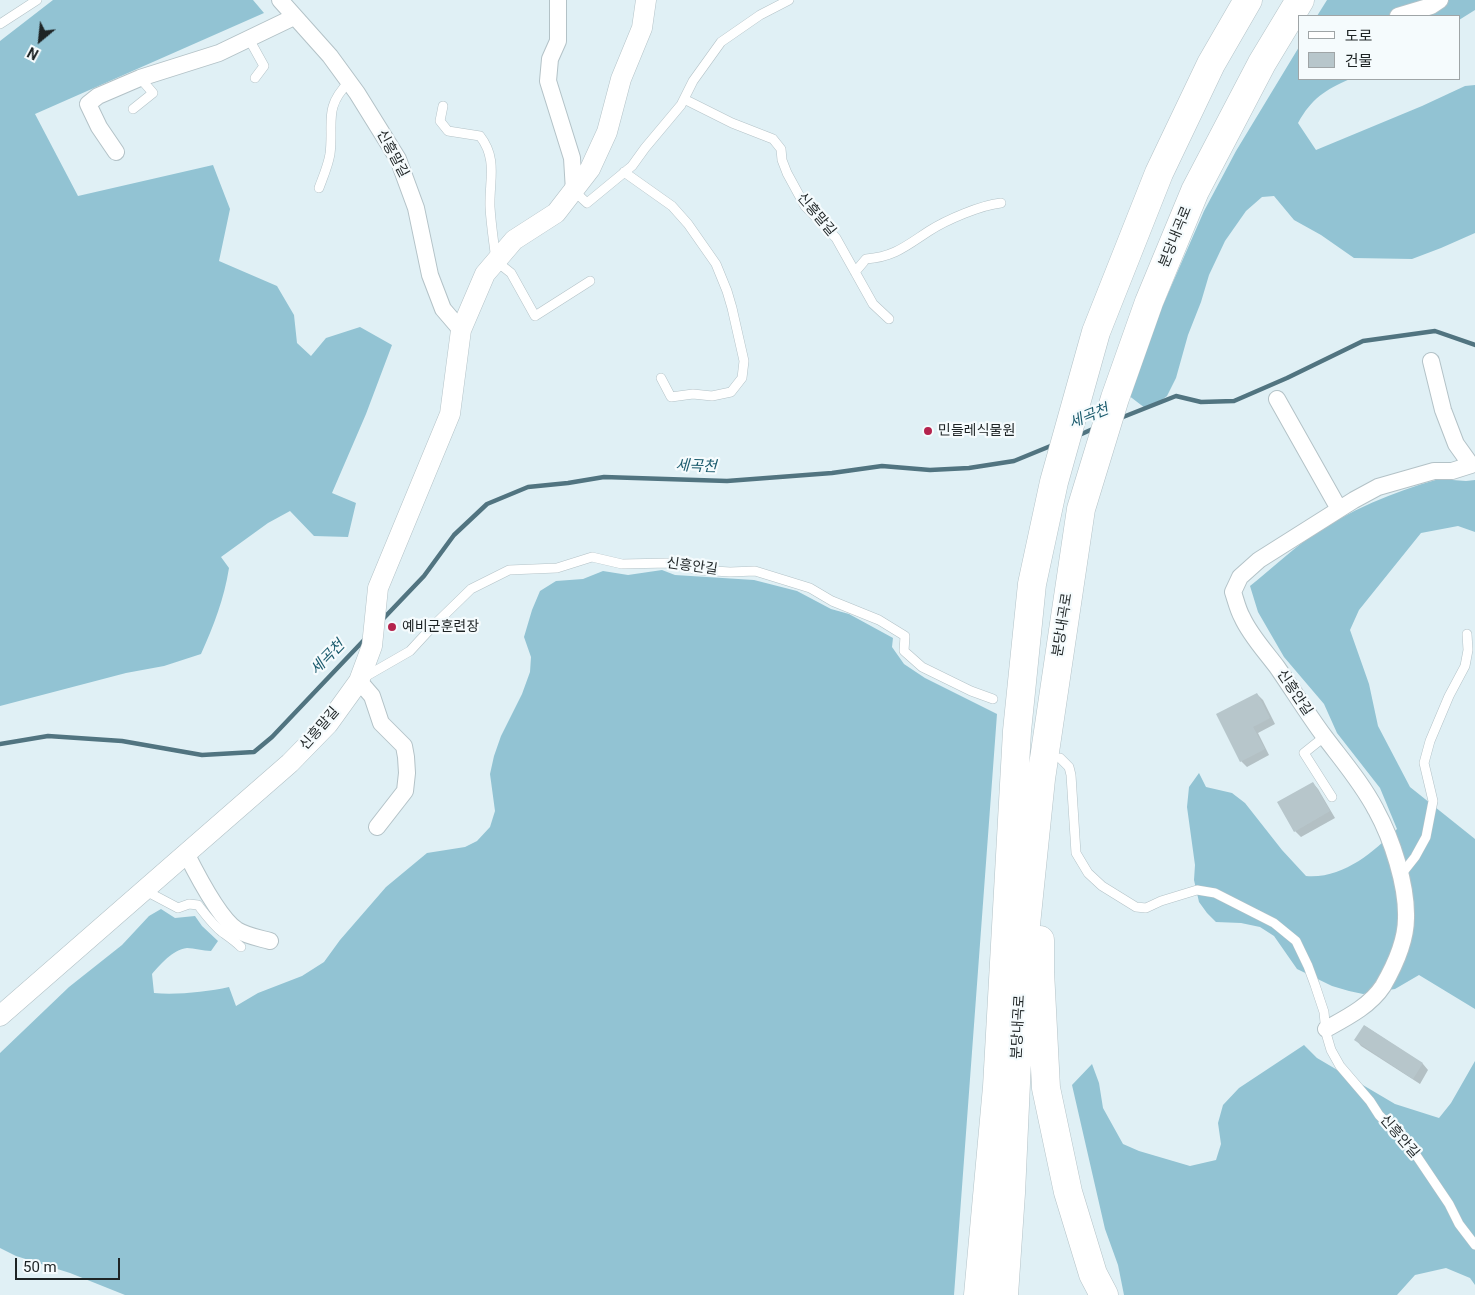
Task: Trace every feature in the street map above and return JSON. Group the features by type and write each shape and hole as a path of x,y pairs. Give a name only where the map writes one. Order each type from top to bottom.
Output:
{"highway":[{"name":"분당내곡로","path":"978,1295 996,1087 1017,731 1032,584 1054,482 1096,332 1159,173 1211,64 1248,0"},
{"name":"분당내곡로","path":"1004,1295 1011,1193 1021,973 1041,779 1081,508 1107,423 1149,302 1195,190 1262,63 1300,0"},
{"path":"1041,779 1040,971 1046,1088 1068,1192 1093,1274 1104,1295"}],"street":[{"name":"신흥말길","path":"280,0 330,56 398,158 416,208 430,275 443,309 461,330"},
{"path":"558,0 558,41 550,59 548,82 572,158 574,191"},
{"name":"신흥말길","path":"0,1016 290,763 328,724 359,681 372,646 378,588 450,414 461,330 485,274 514,240 556,212 590,169 607,132 621,79 642,28 646,0"},
{"path":"1401,15 1431,6 1440,0"},
{"path":"116,152 99,127 88,104 98,96 140,78 219,53 294,17"},
{"path":"1431,361 1443,410 1456,444 1473,465"},
{"path":"1277,399 1339,509"},
{"name":"신흥안길","path":"1326,1029 1368,1002 1382,987 1402,943 1406,920 1406,901 1397,863 1376,810 1353,773 1324,737 1252,634 1242,618 1233,592 1240,577 1258,560 1378,487 1434,471 1452,471 1473,465"},
{"path":"359,681 372,696 381,723 404,746 406,757 405,791 377,827"},
{"path":"186,853 212,901 235,928 244,933 270,941"}],"lane":[{"path":"0,24 37,0"},
{"path":"574,191 587,203 632,166 681,105 693,81 721,42 760,15 789,0"},
{"path":"249,39 264,66 255,78"},
{"path":"133,109 153,93 140,78"},
{"path":"319,188 330,154 330,117 339,92 349,82"},
{"name":"신흥말길","path":"684,98 732,123 773,139 781,149 782,160 793,187 805,206 836,238 873,304 890,319"},
{"path":"442,106 440,121 448,131 480,136 487,145 491,161 490,206 496,261 511,273 535,316 590,281"},
{"path":"624,172 672,206 688,224 716,264 732,308 744,361 742,378 731,392 712,396 692,394 671,397 660,378"},
{"path":"855,272 866,259 883,258 913,242 942,223 975,209 1001,203"},
{"name":"신흥안길","path":"359,681 410,651 471,589 510,570 557,568 592,557 622,564 669,562 699,570 755,571 778,580 810,588 832,601 879,620 905,636 904,650 922,667 971,691 993,699"},
{"path":"1400,876 1415,857 1426,837 1432,801 1424,763 1430,741 1448,696 1465,666 1468,650 1467,634"},
{"path":"1324,737 1304,753 1332,797"},
{"name":"신흥안길","path":"1060,758 1069,767 1071,775 1076,854 1088,873 1102,886 1136,907 1146,908 1197,890 1215,892 1274,923 1296,942 1324,1012 1331,1050 1340,1066 1370,1101 1379,1115 1412,1149 1449,1204 1459,1224 1475,1245"},
{"path":"144,890 178,908 189,904 198,905 214,924 222,932 234,939 241,948"}],"shaded area":[{"path":"53,0 253,0 264,13 35,114 78,196 213,165 230,209 219,261 277,286 294,315 297,343 311,356 326,338 360,327 392,345 366,414 332,493 356,503 348,537 314,536 290,511 268,523 221,557 229,568 227,579 218,612 201,654 164,666 126,673 0,706 0,41"},
{"path":"1327,0 1475,0 1475,10 1460,19 1460,15 1318,15"},
{"path":"1298,49 1298,80 1348,80 1333,87 1314,101 1298,123 1316,150 1465,86 1475,85 1475,233 1412,259 1354,258 1321,235 1294,220 1274,196 1262,197 1246,211 1225,241 1209,275 1188,335 1176,378 1167,396 1154,406 1145,408 1128,395 1159,314 1204,211 1236,151"},
{"path":"1439,479 1475,480 1475,532 1458,526 1421,533 1359,610 1350,630 1369,684 1378,726 1410,787 1475,839 1475,1009 1419,975 1395,989 1363,994 1332,986 1297,969 1274,936 1260,927 1241,923 1216,922 1199,902 1194,880 1195,865 1187,807 1189,787 1199,773 1206,787 1232,793 1245,803 1282,850 1306,876 1320,876 1332,873 1356,863 1397,829 1380,788 1337,733 1324,704 1284,657 1258,612 1250,586 1302,543 1340,518 1388,496"},
{"path":"662,570 675,575 754,580 797,591 831,609 849,614 893,638 892,647 904,664 925,678 997,714 954,1295 125,1295 70,1273 16,1256 0,1248 0,1053 69,987 122,945 149,916 161,909 175,918 195,916 202,926 218,941 211,951 187,948 167,958 152,974 154,993 192,993 229,987 236,1006 258,993 302,976 324,962 340,940 386,887 427,853 465,847 477,841 490,827 495,811 490,774 501,736 522,694 530,672 531,657 524,637 540,591 556,581 583,579 603,571 628,575"},
{"path":"1304,1045 1317,1058 1395,1104 1439,1118 1451,1103 1475,1061 1475,1285 1470,1278 1446,1268 1415,1275 1397,1295 1124,1295 1118,1265 1105,1229 1072,1085 1092,1064 1099,1083 1103,1108 1123,1144 1139,1151 1190,1166 1216,1160 1221,1144 1218,1123 1223,1105 1239,1088"}],"building":[{"path":"1257,693 1270,718 1253,727 1265,749 1240,762 1216,714"},
{"path":"1313,782 1330,811 1294,832 1277,802"},
{"path":"1364,1025 1423,1063 1413,1079 1354,1040"}],"waterway":[{"name":"세곡천","path":"1118,419 1176,396 1201,402 1234,401 1363,341 1435,331 1475,345"},
{"name":"세곡천","path":"1077,436 1095,428"},
{"name":"세곡천","path":"382,620 424,576 454,535 487,504 528,487 604,477 727,481 832,473 882,466 930,470 969,468 1014,461 1053,445"},
{"name":"세곡천","path":"0,744 48,736 122,741 202,755 254,752 272,737 365,639"}],"place":[{"name":"민들레식물원","path":"928,431"},
{"name":"예비군훈련장","path":"392,627"}]}
